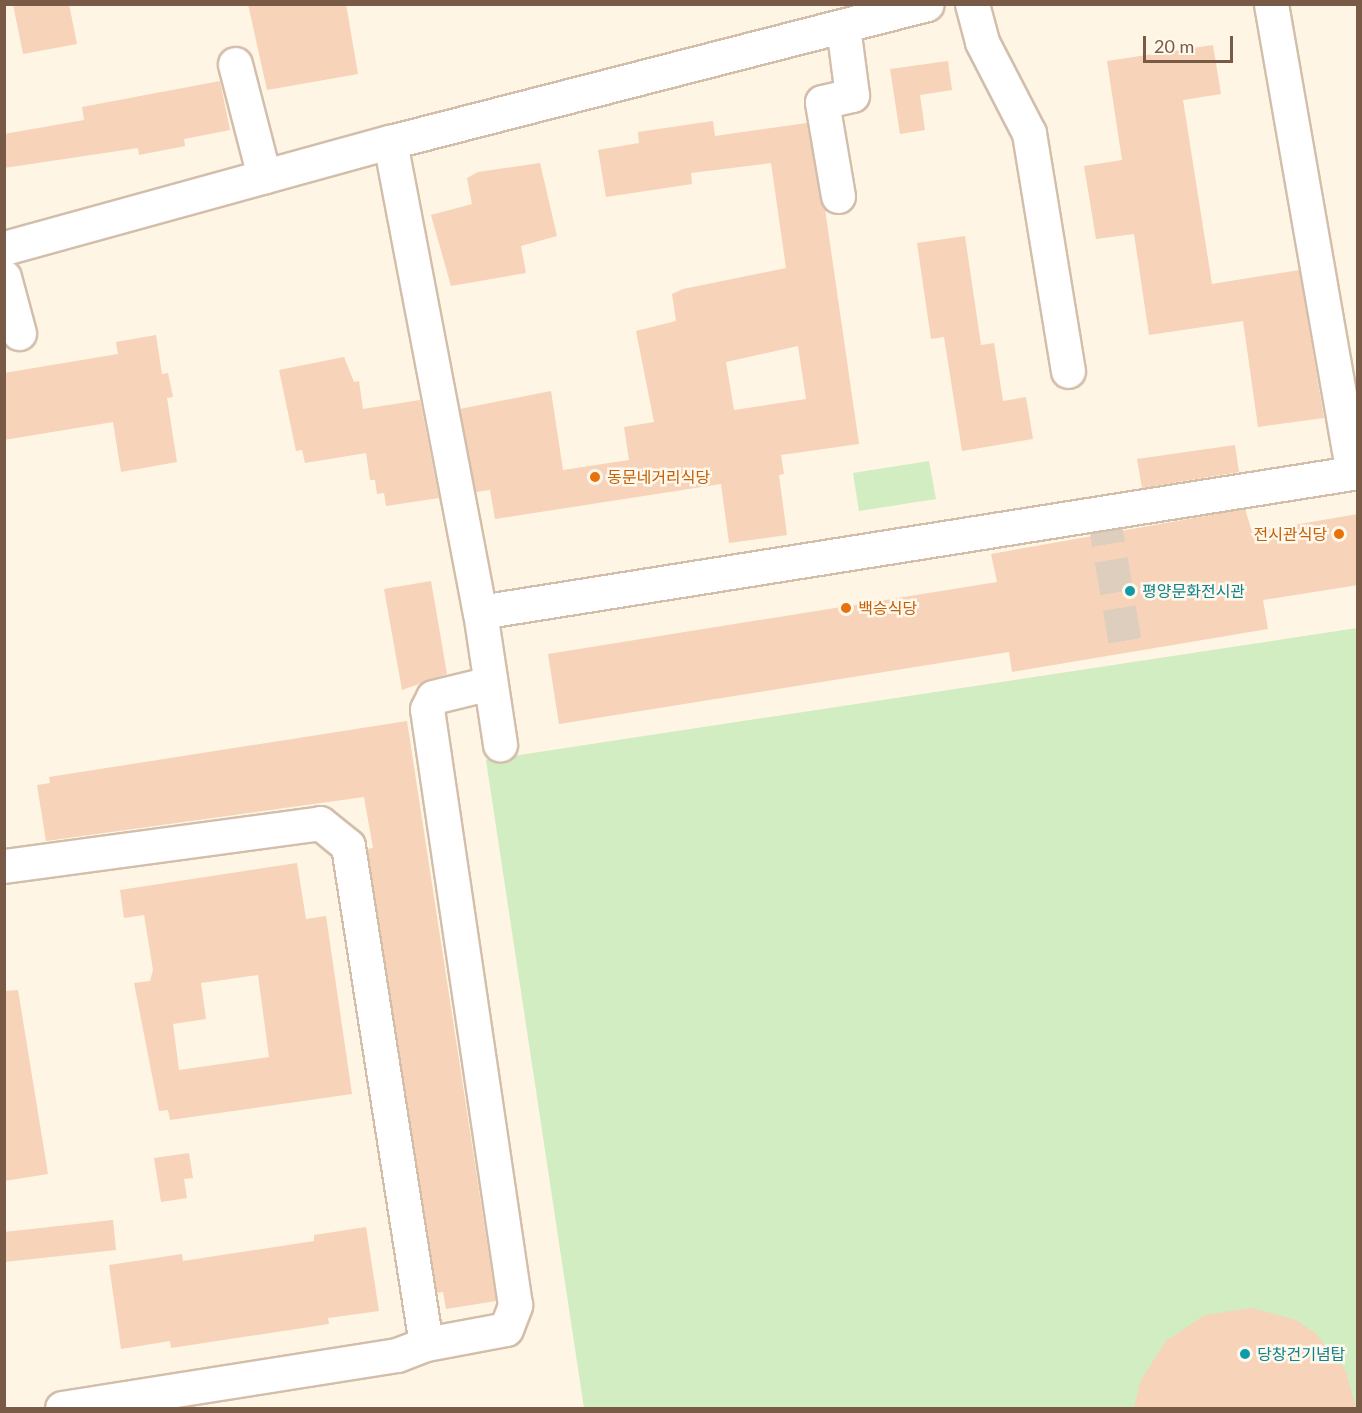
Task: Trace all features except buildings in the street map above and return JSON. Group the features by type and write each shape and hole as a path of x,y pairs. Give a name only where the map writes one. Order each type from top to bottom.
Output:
{"street":[{"path":"4,248 390,142 927,4"},
{"path":"972,4 982,42 1029,133 1068,371"},
{"path":"480,612 1355,472 1271,4"},
{"path":"838,196 822,102 852,95 843,27"},
{"path":"235,64 264,176"},
{"path":"390,142 480,612 500,745"},
{"path":"4,277 19,333"},
{"path":"62,1408 397,1355 426,1344 506,1329 515,1305 427,709 433,697 490,683"},
{"path":"4,866 320,823 348,846 426,1344"}],"green space":[{"path":"929,461 936,499 859,511 853,473"},
{"path":"1357,628 1357,1408 584,1408 486,760"}],"tunnel":[{"path":"1103,511 1127,653"}],"place":[{"name":"동문네거리식당","path":"595,477"},
{"name":"전시관식당","path":"1339,534"},
{"name":"평양문화전시관","path":"1130,591"},
{"name":"백승식당","path":"846,608"},
{"name":"당창건기념탑","path":"1245,1354"}]}
